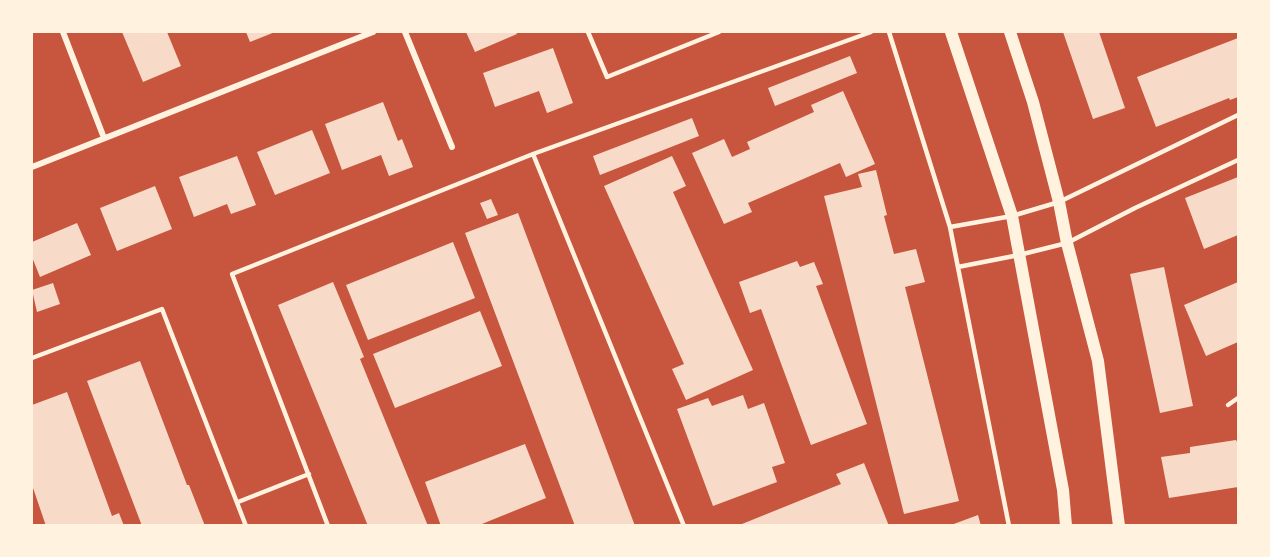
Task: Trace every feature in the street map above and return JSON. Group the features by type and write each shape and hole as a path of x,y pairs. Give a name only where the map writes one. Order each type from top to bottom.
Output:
{"main road":[{"path":"951,32 1012,216 1063,490 1066,525"},
{"path":"1010,32 1033,102 1098,361 1119,525"}],"street":[{"path":"63,32 104,138"},
{"path":"32,167 373,32"},
{"path":"405,32 452,147"}],"lane":[{"path":"588,32 607,77 719,32"},
{"path":"328,525 232,274 533,154 871,32"},
{"path":"890,32 950,226 1009,525"},
{"path":"950,226 1012,216 1059,202 1239,115"},
{"path":"533,154 684,525"},
{"path":"958,267 1067,243 1135,208 1239,160"},
{"path":"32,358 162,309 246,525"},
{"path":"1228,405 1239,398"},
{"path":"238,502 309,474"}],"building":[{"path":"122,32 167,32 181,66 143,82"},
{"path":"246,32 275,32 250,42"},
{"path":"466,32 516,32 517,34 475,52"},
{"path":"1063,32 1099,32 1125,108 1093,119"},
{"path":"1238,38 1238,97 1230,100 1229,98 1156,127 1137,77"},
{"path":"553,48 573,103 547,113 539,91 495,107 483,73"},
{"path":"850,56 857,73 775,106 768,88"},
{"path":"843,91 875,164 846,177 840,163 748,203 752,212 724,224 692,153 724,139 732,157 750,149 747,142 814,112 811,105"},
{"path":"383,102 398,141 402,139 413,167 389,176 381,155 342,170 325,124"},
{"path":"692,118 699,136 600,175 593,156"},
{"path":"312,130 330,173 275,195 257,152"},
{"path":"237,156 256,205 231,214 227,204 194,217 179,177"},
{"path":"672,156 686,186 673,192 753,370 686,400 672,369 684,364 604,186"},
{"path":"876,170 887,215 884,216 894,254 916,249 925,282 905,287 959,501 904,514 824,196 862,187 858,174"},
{"path":"1238,177 1238,235 1204,249 1185,198"},
{"path":"155,186 172,229 117,251 100,208"},
{"path":"491,199 498,215 487,219 480,203"},
{"path":"518,213 635,526 575,526 465,233"},
{"path":"77,223 91,255 40,277 32,257 32,242"},
{"path":"453,242 475,298 368,340 346,285"},
{"path":"797,261 800,267 814,262 823,284 816,286 867,424 811,445 761,309 750,313 739,282"},
{"path":"1164,267 1193,406 1160,413 1130,274"},
{"path":"333,282 364,357 360,359 428,526 368,526 278,305"},
{"path":"1238,282 1238,342 1206,356 1184,305"},
{"path":"53,283 60,304 37,312 32,290"},
{"path":"480,311 502,366 395,408 373,354"},
{"path":"140,361 205,526 142,526 87,381"},
{"path":"67,392 112,516 119,513 124,526 46,526 32,485 32,405"},
{"path":"743,395 748,409 764,403 785,463 772,467 777,482 713,506 677,409 708,398 712,406"},
{"path":"1236,440 1238,444 1238,487 1169,498 1161,457 1190,453 1190,447"},
{"path":"525,444 546,498 477,526 441,526 425,482"},
{"path":"864,463 889,526 737,526 841,484 836,474"},
{"path":"978,515 981,526 951,526 951,525"}]}
